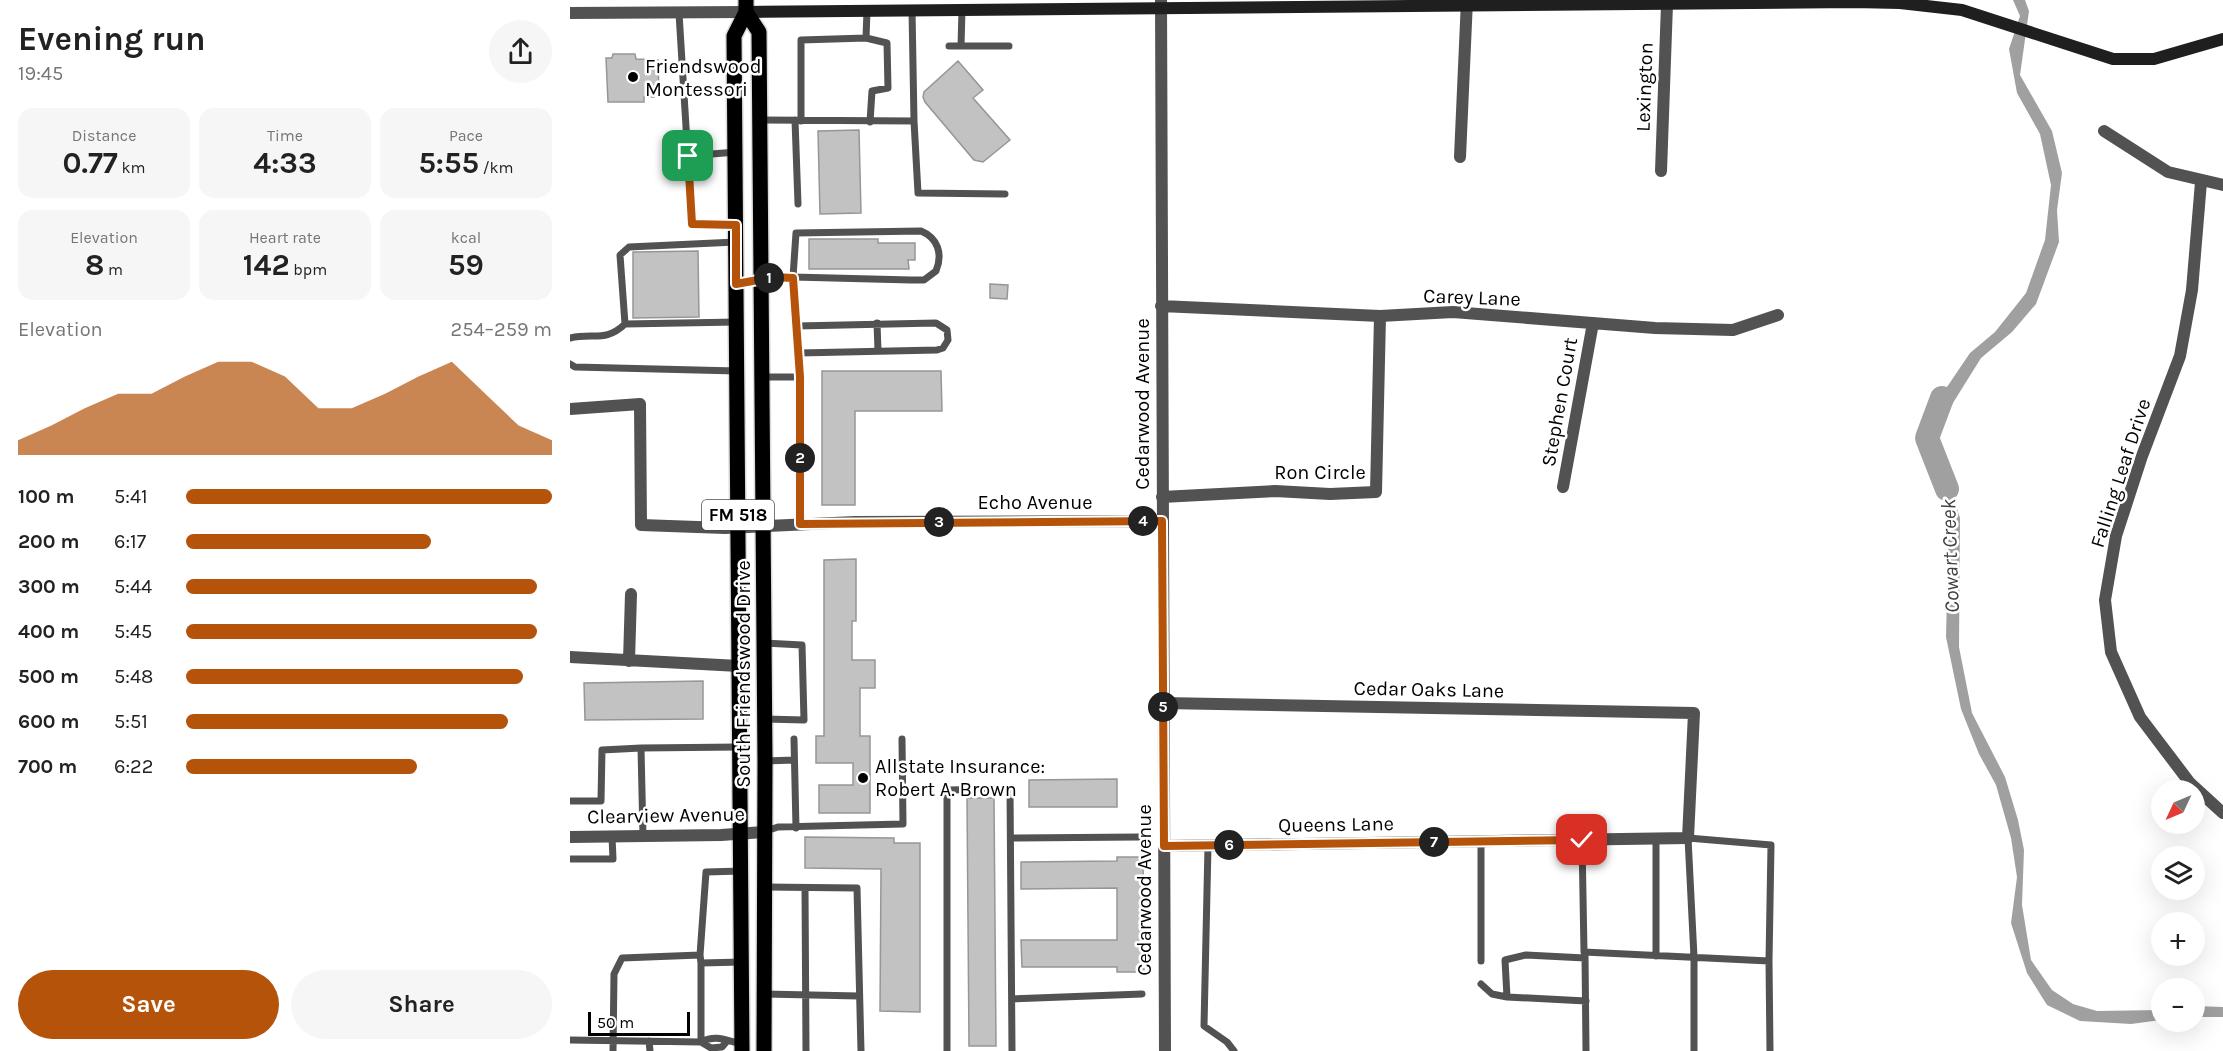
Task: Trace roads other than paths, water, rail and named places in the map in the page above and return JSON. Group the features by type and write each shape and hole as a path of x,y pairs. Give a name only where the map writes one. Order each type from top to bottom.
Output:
{"main road":[{"name":"South Friendswood Drive","path":"746,6 759,32 765,719 764,1048"},
{"name":"South Friendswood Drive","path":"737,1046 742,962 742,871 734,36 746,6"},
{"path":"737,1046 764,1048"}],"street":[{"path":"570,13 679,13 746,6 962,10 1161,4 1854,2 1900,3 1962,10 2113,59 2154,59 2223,39"},
{"path":"1460,157 1466,3"},
{"name":"Cedarwood Avenue","path":"1161,4 1165,1051"},
{"name":"Lexington","path":"1661,171 1667,4"},
{"path":"2104,131 2168,172 2201,182 2223,185"},
{"name":"Falling Leaf Drive","path":"2201,182 2192,290 2180,356 2116,536 2105,600 2111,652 2140,717 2190,783 2223,813"},
{"name":"Carey Lane","path":"1161,306 1380,316 1453,312 1593,323 1733,330 1778,315"},
{"name":"Ron Circle","path":"1162,497 1275,491 1330,494 1376,492 1380,316"},
{"name":"Stephen Court","path":"1563,487 1593,323"},
{"name":"Echo Avenue","path":"570,409 640,404 641,525 738,527 800,524 1162,521"},
{"path":"629,661 631,594"},
{"path":"570,657 739,666"},
{"name":"Cedar Oaks Lane","path":"1163,703 1695,713 1688,838"},
{"name":"Clearview Avenue","path":"570,837 764,832"},
{"name":"Queens Lane","path":"1164,846 1688,838"}],"lane":[{"path":"866,38 867,10"},
{"path":"912,10 918,193 1005,194"},
{"path":"961,46 962,10"},
{"path":"679,13 692,224 736,225"},
{"path":"798,204 801,40 866,38 886,43 888,88 872,91 870,122"},
{"path":"948,46 1009,46"},
{"path":"759,120 914,122"},
{"path":"688,156 735,152"},
{"path":"736,284 761,279 793,278 924,279 936,270 939,250 935,240 921,231 796,232 793,278 800,377 800,524"},
{"path":"625,324 620,255 629,247 736,242"},
{"path":"570,338 604,337 615,334 625,324 737,321"},
{"path":"877,323 878,351"},
{"path":"797,326 936,323 947,330 948,340 943,348 937,350 799,353"},
{"path":"570,364 575,367 737,371"},
{"path":"762,377 800,377"},
{"path":"764,643 802,645 804,720 765,719"},
{"path":"794,739 796,828"},
{"path":"764,832 778,827 903,824 902,739"},
{"path":"570,801 601,801 602,750 740,747"},
{"path":"641,748 643,836"},
{"path":"765,761 794,760"},
{"path":"947,1051 947,790 1010,789 1012,1051"},
{"path":"571,859 613,859 612,837"},
{"path":"1011,838 1139,837"},
{"path":"1656,838 1656,956"},
{"path":"1694,1051 1694,957 1688,838 1771,845 1770,1051"},
{"path":"1582,840 1586,1051"},
{"path":"1481,841 1481,961"},
{"path":"1208,846 1204,1026 1227,1042 1234,1051"},
{"path":"701,1042 701,959 706,872 742,871"},
{"path":"765,887 857,888 861,1051"},
{"path":"805,888 806,1051"},
{"path":"1507,997 1505,960 1526,955 1656,956 1769,961"},
{"path":"613,1051 614,974 622,958 742,962"},
{"path":"1481,984 1492,994 1507,997 1586,1001"},
{"path":"764,994 859,996"},
{"path":"1012,999 1142,994"},
{"path":"570,1040 701,1042 720,1037 737,1046"},
{"path":"650,1041 650,1051"}],"water":[{"name":"Cowart Creek","path":"2013,0 2025,0 2029,11 2020,75 2052,131 2062,173 2057,210 2059,242 2036,304 2012,332 1981,358 1938,427 1944,466 1960,518 1959,647 1972,713 2005,777 2018,820 2024,850 2022,905 2031,960 2052,990 2073,1004 2097,1011 2151,1010 2151,1021 2131,1024 2080,1021 2047,1005 2027,973 2011,923 2017,877 2011,838 1996,785 1979,754 1961,709 1946,637 1949,512 1936,468 1928,415 1970,353 1995,332 2026,293 2045,240 2051,185 2040,134 2017,93 2009,49 2020,16"},
{"path":"2205,1006 2223,1007 2223,1017 2205,1017"}],"waterway":[{"name":"Cowart Creek","path":"1942,398 1927,438 1947,489"}],"place":[{"name":"Friendswood Montessori","path":"633,77"},
{"name":"Allstate Insurance: Robert A. Brown","path":"863,778"}]}
